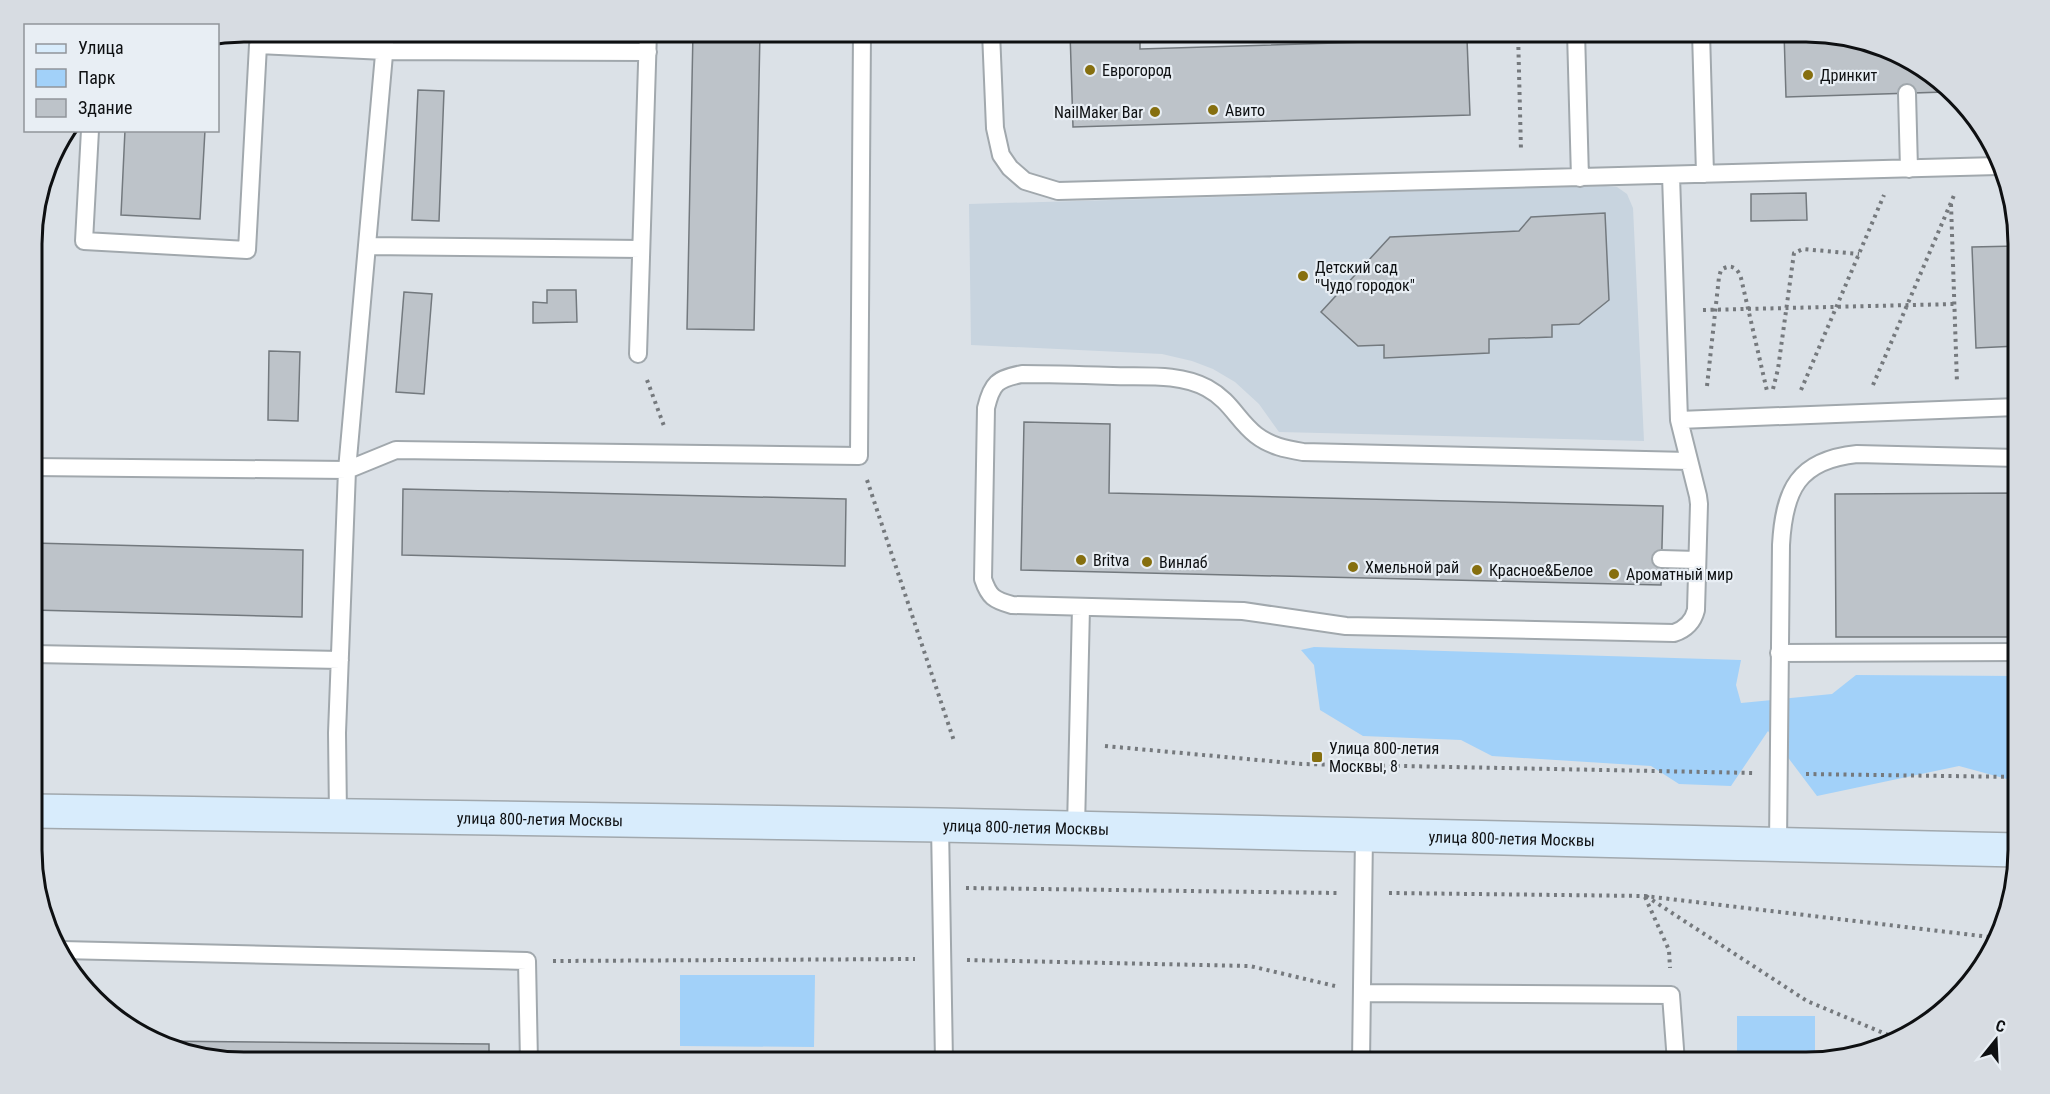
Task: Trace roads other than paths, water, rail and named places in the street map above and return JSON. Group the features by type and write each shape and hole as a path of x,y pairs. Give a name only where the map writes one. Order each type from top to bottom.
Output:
{"main road":[{"name":"улица 800-летия Москвы","path":"42,811 940,825 2008,850"}],"lane":[{"path":"338,815 338,733 347,470 385,42"},
{"path":"638,354 648,42"},
{"path":"42,467 347,470 396,450 859,456 862,42"},
{"path":"991,42 994,128 1001,155 1010,168 1024,181 1058,192 1992,166"},
{"path":"1576,42 1580,177"},
{"path":"1701,42 1705,174"},
{"path":"90,132 84,242 247,250 258,45 385,51 648,52"},
{"path":"1902,169 1907,93"},
{"path":"1671,175 1679,420 1689,461 1699,504 1695,616 1683,630 1674,633 1346,626 1243,611 1012,605 996,601 987,591 982,579 986,408 991,389 1004,377 1022,374 1165,377 1188,380 1206,387 1223,398 1255,435 1283,449 1303,452 1689,461"},
{"path":"367,246 641,249"},
{"path":"1679,420 1778,411 1861,413 2008,407"},
{"path":"1778,844 1779,653 1783,517 1790,493 1801,477 1815,466 1836,457 1857,454 2008,458"},
{"path":"1661,559 1697,560"},
{"path":"1076,828 1081,607"},
{"path":"1779,653 2008,652"},
{"path":"42,654 340,660"},
{"path":"940,825 944,1052"},
{"path":"1361,1052 1364,835"},
{"path":"70,951 527,961 529,1052"},
{"path":"1362,993 1671,995 1675,1052"}],"place":[{"name":"Еврогород","path":"1090,70"},
{"name":"Дринкит","path":"1808,75"},
{"name":"Авито","path":"1213,110"},
{"name":"NailMaker Bar","path":"1155,112"},
{"name":"Детский сад \"Чудо городок\"","path":"1303,276"},
{"name":"Britva","path":"1081,560"},
{"name":"Винлаб","path":"1147,562"},
{"name":"Хмельной рай","path":"1353,567"},
{"name":"Красное&Белое","path":"1477,570"},
{"name":"Ароматный мир","path":"1614,574"},
{"name":"Улица 800-летия Москвы, 8","path":"1317,757"}]}
